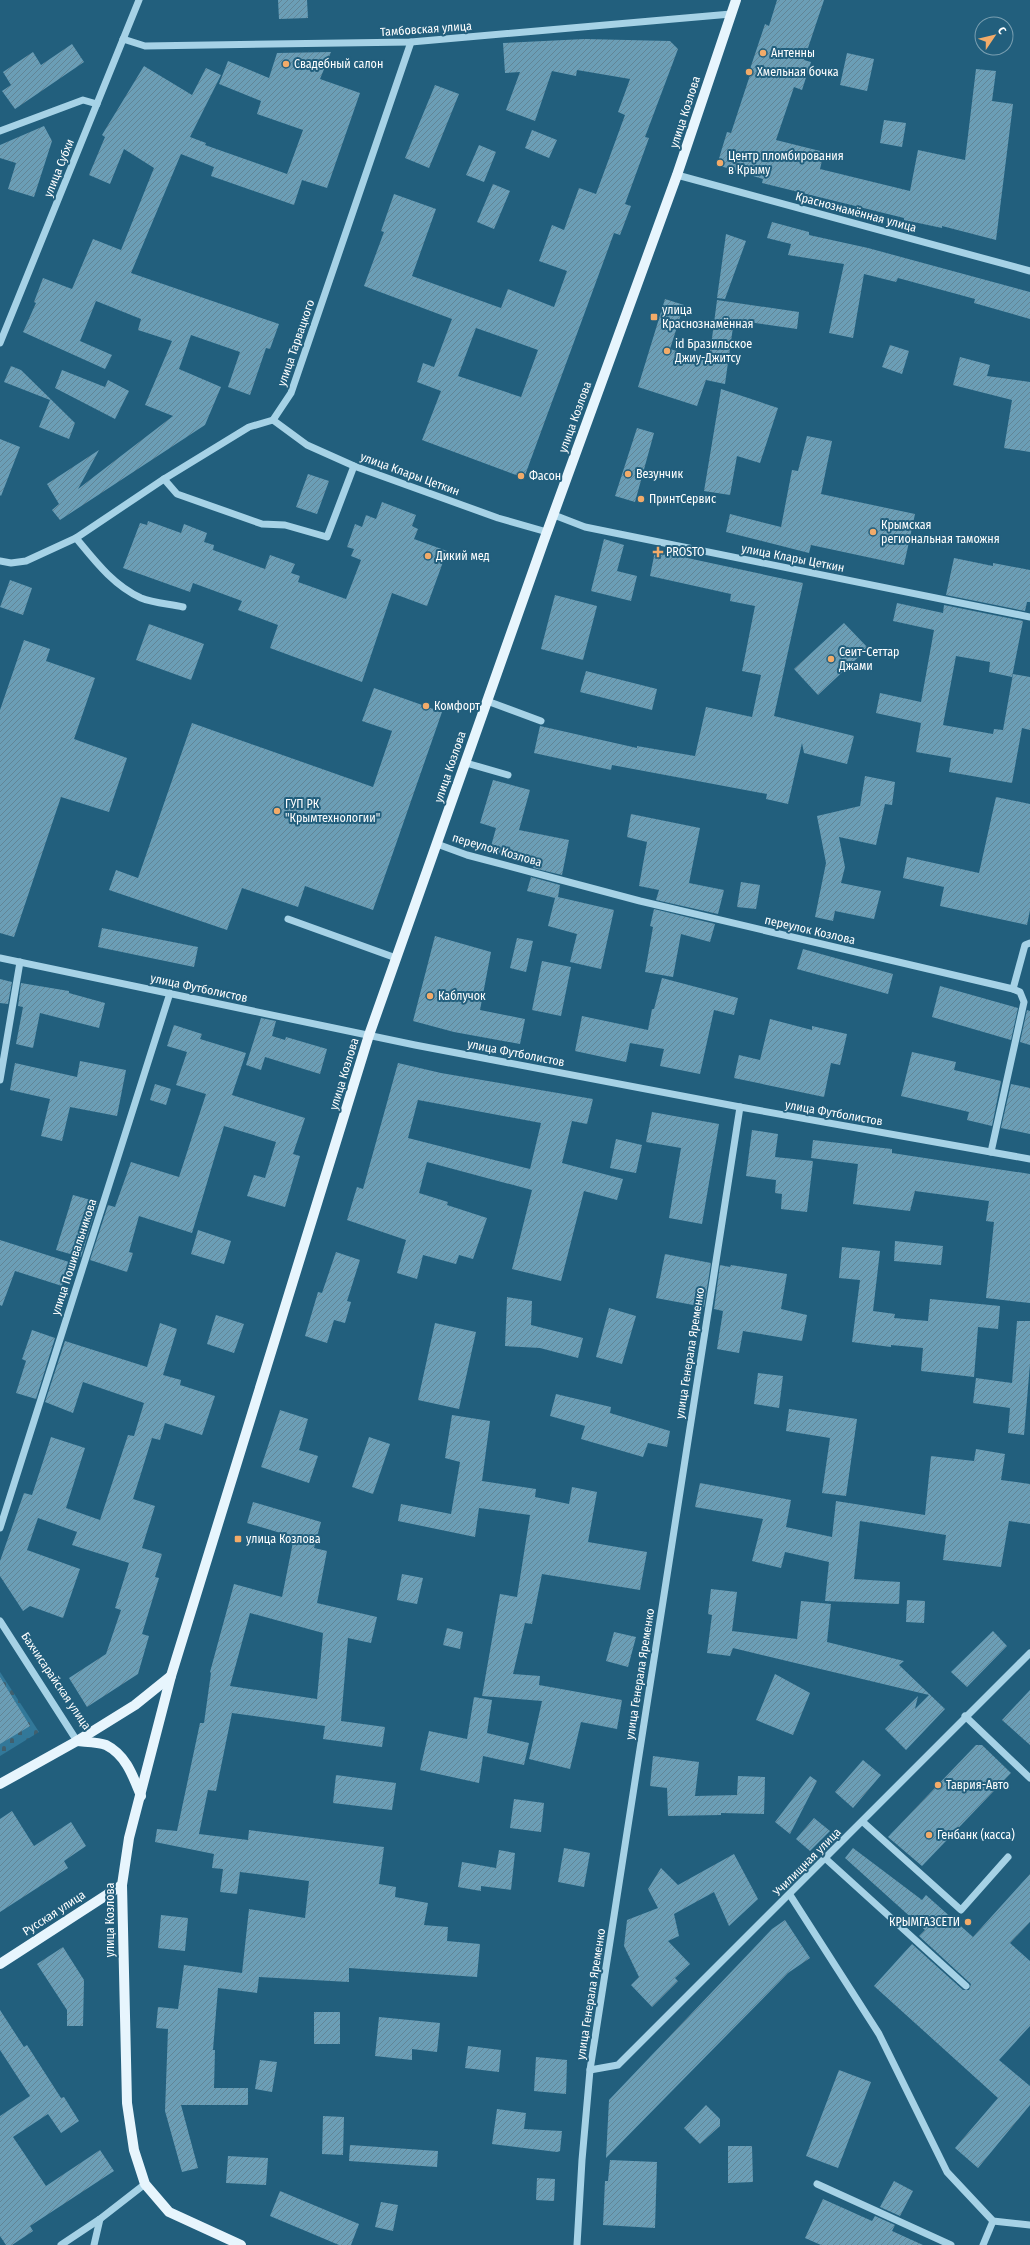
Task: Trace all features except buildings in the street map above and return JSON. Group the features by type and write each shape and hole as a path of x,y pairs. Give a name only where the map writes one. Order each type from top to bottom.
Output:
{"main road":[{"name":"улица Козлова","path":"145,2184 134,2150 127,2103 122,1885 129,1838 171,1676 369,1035 547,532 677,175 736,0"},
{"path":"0,1784 78,1741 135,1705 171,1676"},
{"name":"Бахчисарайская улица","path":"78,1741 105,1745 121,1756 132,1772 141,1796"},
{"name":"Русская улица","path":"0,1964 122,1885"},
{"path":"145,2184 169,2212 241,2245"}],"street":[{"name":"улица Субхи","path":"0,344 139,0"},
{"name":"Тамбовская улица","path":"123,39 145,46 411,42 731,14"},
{"name":"улица Тарвацкого","path":"273,420 291,393 411,42"},
{"path":"0,131 83,100 97,104"},
{"name":"Краснознамённая улица","path":"677,175 1030,271"},
{"path":"0,561 11,563 26,561 76,538 164,480 249,427 273,420"},
{"name":"улица Клары Цеткин","path":"273,420 307,445 354,466 498,518 547,532"},
{"path":"164,480 177,494 262,524 285,525 327,536 354,466"},
{"name":"улица Клары Цеткин","path":"554,515 585,527 1030,617"},
{"path":"76,538 98,564 120,586 142,598 183,607"},
{"path":"487,701 541,721"},
{"path":"466,763 508,775"},
{"name":"переулок Козлова","path":"437,844 467,855 640,901 1013,989"},
{"path":"288,919 396,958"},
{"path":"991,1152 1024,1002 1020,992 1013,989 1025,945 1030,943"},
{"name":"улица Футболистов","path":"0,958 369,1035 740,1107 1030,1159"},
{"path":"0,1080 20,962"},
{"name":"улица Пошивальникова","path":"0,1528 170,993"},
{"name":"улица Генерала Яременко","path":"577,2245 582,2160 590,2070 740,1107"},
{"name":"Бахчисарайская улица","path":"0,1621 78,1741"},
{"name":"Училищная улица","path":"590,2070 618,2065 790,1895 965,1716 1030,1653"},
{"path":"965,1716 1030,1778"},
{"path":"862,1822 961,1910 1008,1857"},
{"path":"826,1859 966,1986"},
{"path":"790,1895 880,2034 947,2172 993,2221 1030,2225"},
{"path":"60,2245 100,2219 145,2184"},
{"path":"816,2184 951,2245"},
{"path":"94,2245 100,2219"},
{"path":"983,2245 993,2221"}],"green space":[{"path":"0,1672 39,1732 0,1756"}],"place":[{"name":"Антенны","path":"763,53"},
{"name":"Свадебный салон","path":"286,64"},
{"name":"Хмельная бочка","path":"749,72"},
{"name":"Центр пломбирования в Крыму","path":"720,163"},
{"name":"улица Краснознамённая","path":"654,317"},
{"name":"id Бразильское Джиу-Джитсу","path":"667,351"},
{"name":"Везунчик","path":"628,474"},
{"name":"Фасон","path":"521,476"},
{"name":"ПринтСервис","path":"641,499"},
{"name":"Крымская региональная таможня","path":"873,532"},
{"name":"PROSTO","path":"658,552"},
{"name":"Дикий мед","path":"428,556"},
{"name":"Сеит-Сеттар Джами","path":"831,659"},
{"name":"Комфорт","path":"426,706"},
{"name":"ГУП РК \"Крымтехнологии\"","path":"277,811"},
{"name":"Каблучок","path":"430,996"},
{"name":"улица Козлова","path":"238,1539"},
{"name":"Таврия-Авто","path":"938,1785"},
{"name":"Генбанк (касса)","path":"929,1835"},
{"name":"КРЫМГАЗСЕТИ","path":"968,1922"}]}
